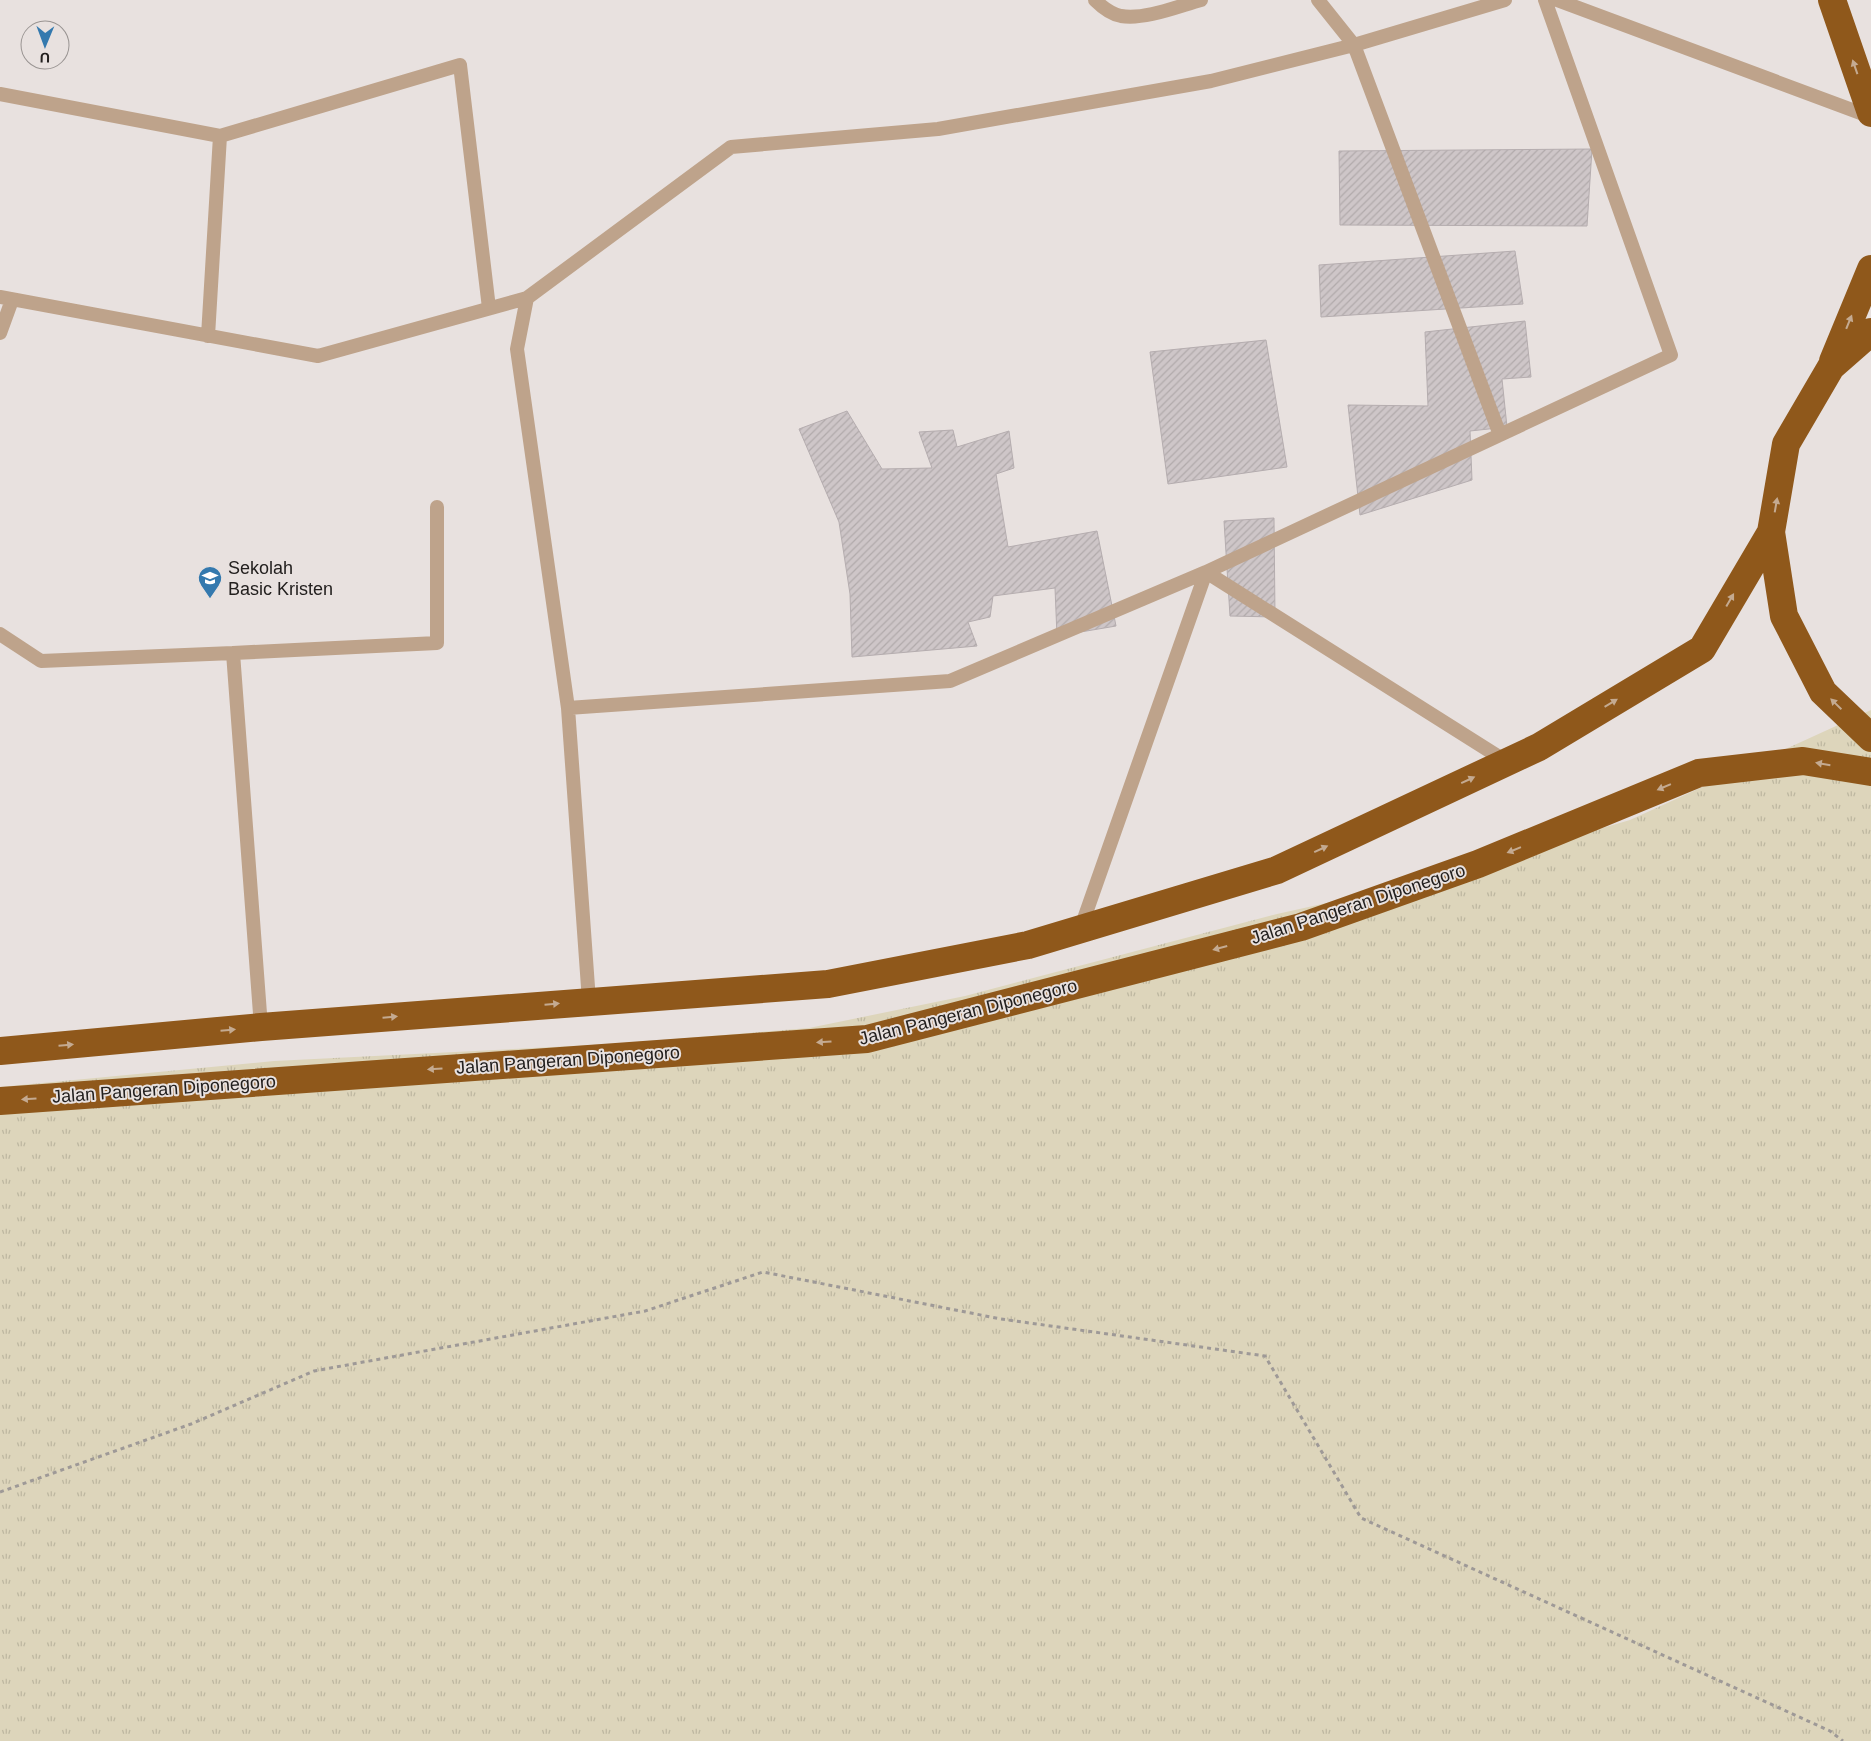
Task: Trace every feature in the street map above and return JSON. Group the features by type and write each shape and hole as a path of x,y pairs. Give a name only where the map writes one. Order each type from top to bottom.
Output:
{"highway":[{"path":"1832,0 1871,113"},
{"path":"1871,268 1831,367 1786,444 1771,532 1784,616 1823,692 1871,738"},
{"path":"1831,367 1871,332"},
{"path":"0,1051 261,1027 828,984 1028,946 1277,870 1539,747 1702,649 1771,532"},
{"name":"Jalan Pangeran Diponegoro","path":"0,1101 867,1039 1301,927 1478,864 1699,773 1803,760 1871,772"}],"lane":[{"path":"1095,0 1104,8 1120,16 1141,16 1201,0"},
{"path":"1318,0 1354,45 1500,435"},
{"path":"0,333 6,298 318,356 527,298 731,147 938,129 1212,81 1354,45 1505,0"},
{"path":"568,708 950,681 1206,572 1671,355 1545,0"},
{"path":"1557,0 1871,117"},
{"path":"0,94 220,136 460,64 489,308"},
{"path":"208,336 220,136"},
{"path":"527,298 517,349 568,708 589,1001"},
{"path":"0,634 41,661 437,643 436,506"},
{"path":"1206,572 1507,762"},
{"path":"1080,930 1206,572"},
{"path":"233,653 261,1027"}],"path":[{"path":"0,1492 191,1424 314,1371 645,1311 763,1272 1001,1319 1265,1356 1361,1518 1830,1731 1843,1741"}],"green space":[{"path":"1871,710 1871,1741 0,1741 0,1087 274,1061 612,1044 809,1028 965,996 1277,914 1367,894 1630,820"}],"building":[{"path":"1592,149 1587,226 1340,225 1339,151"},
{"path":"1515,251 1523,304 1321,317 1319,265"},
{"path":"1525,321 1531,377 1502,379 1507,427 1470,431 1472,480 1360,515 1348,405 1428,406 1425,332"},
{"path":"1266,340 1287,467 1168,484 1150,352"},
{"path":"847,411 882,469 932,468 919,432 953,430 957,447 1009,431 1014,468 996,474 1008,547 1097,531 1116,626 1057,636 1055,588 993,596 990,617 968,622 977,646 852,657 850,594 839,522 799,429"},
{"path":"1274,518 1275,617 1230,616 1224,521"}],"place":[{"name":"Sekolah Basic Kristen","path":"210,599"}]}
